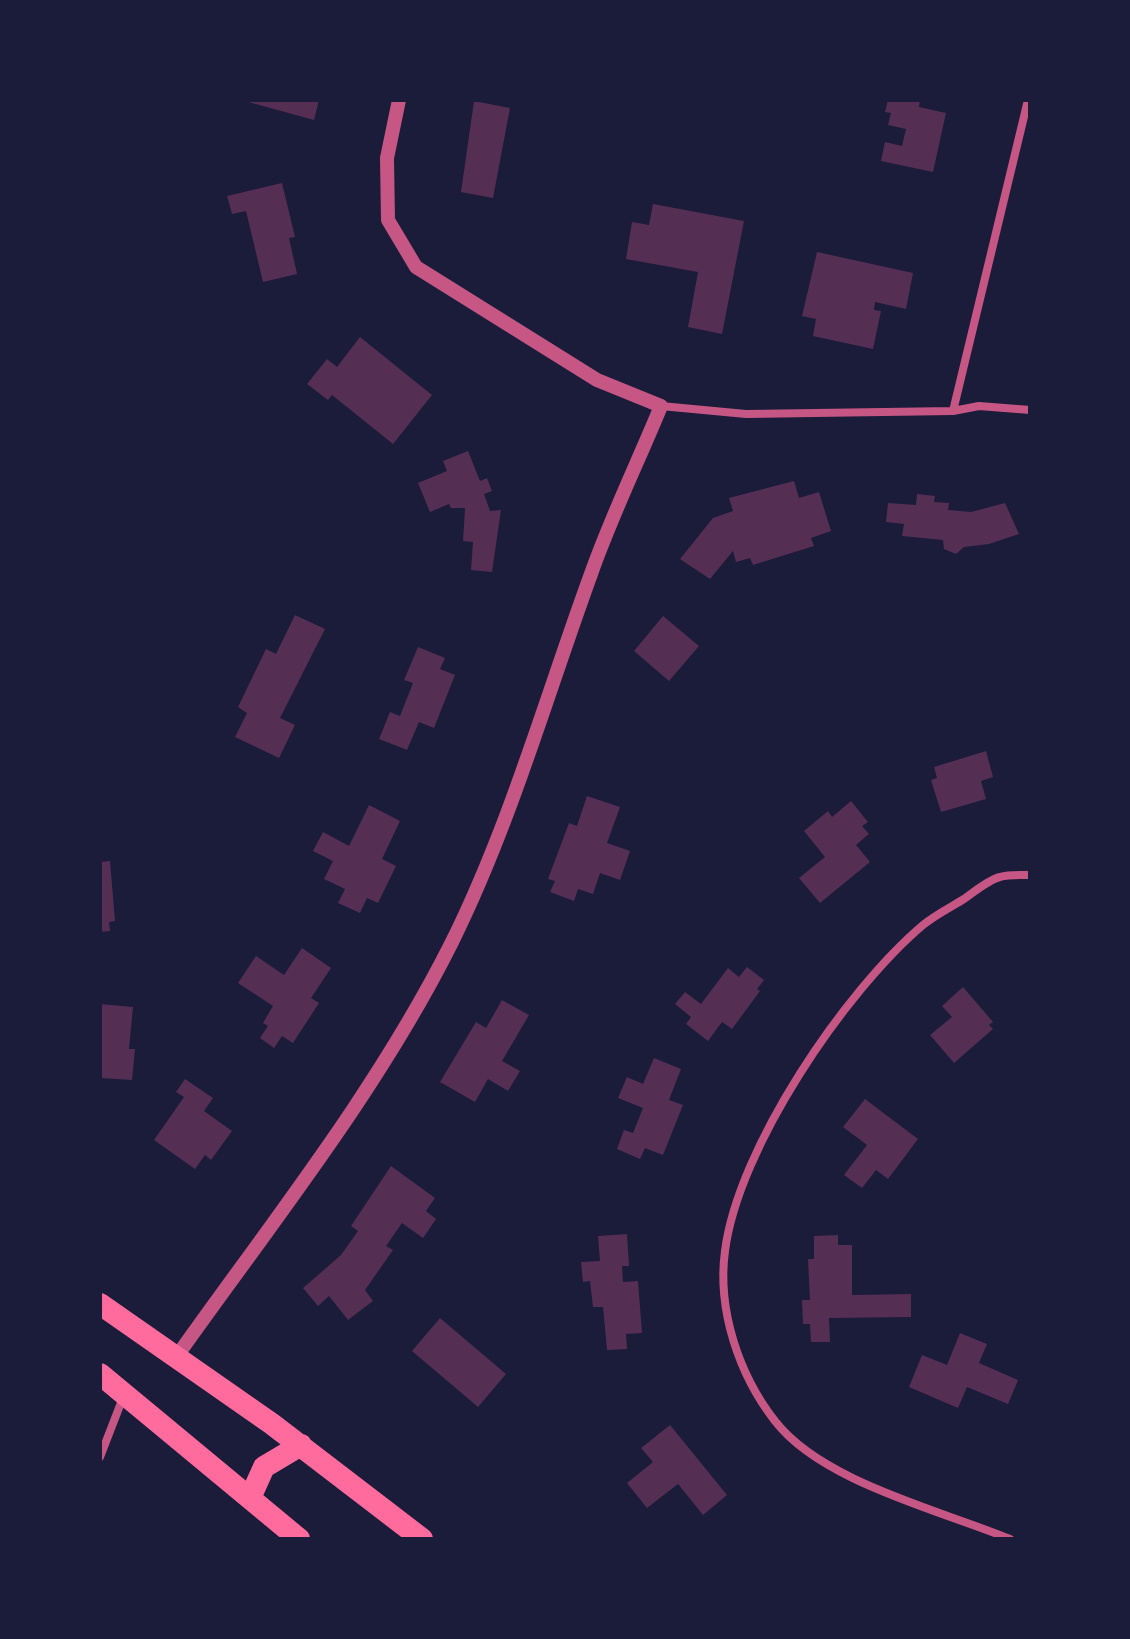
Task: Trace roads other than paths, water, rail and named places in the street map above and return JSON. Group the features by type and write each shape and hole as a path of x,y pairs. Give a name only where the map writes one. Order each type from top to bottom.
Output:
{"highway":[{"path":"100,1304 301,1445 422,1539"},
{"path":"100,1374 299,1539"},
{"path":"250,1498 264,1467 301,1445"}],"street":[{"path":"399,100 387,158 388,220 416,267 597,380 661,406 746,414 953,411 979,406 1030,410"},
{"path":"953,411 1028,100"},
{"path":"177,1356 357,1099 451,944 505,817 592,570 661,406"},
{"path":"1010,1539 946,1513 885,1494 809,1454 776,1423 740,1364 727,1311 724,1255 730,1220 774,1113 818,1047 872,979 924,925 998,877 1030,875"},
{"path":"100,1457 125,1394"}]}
